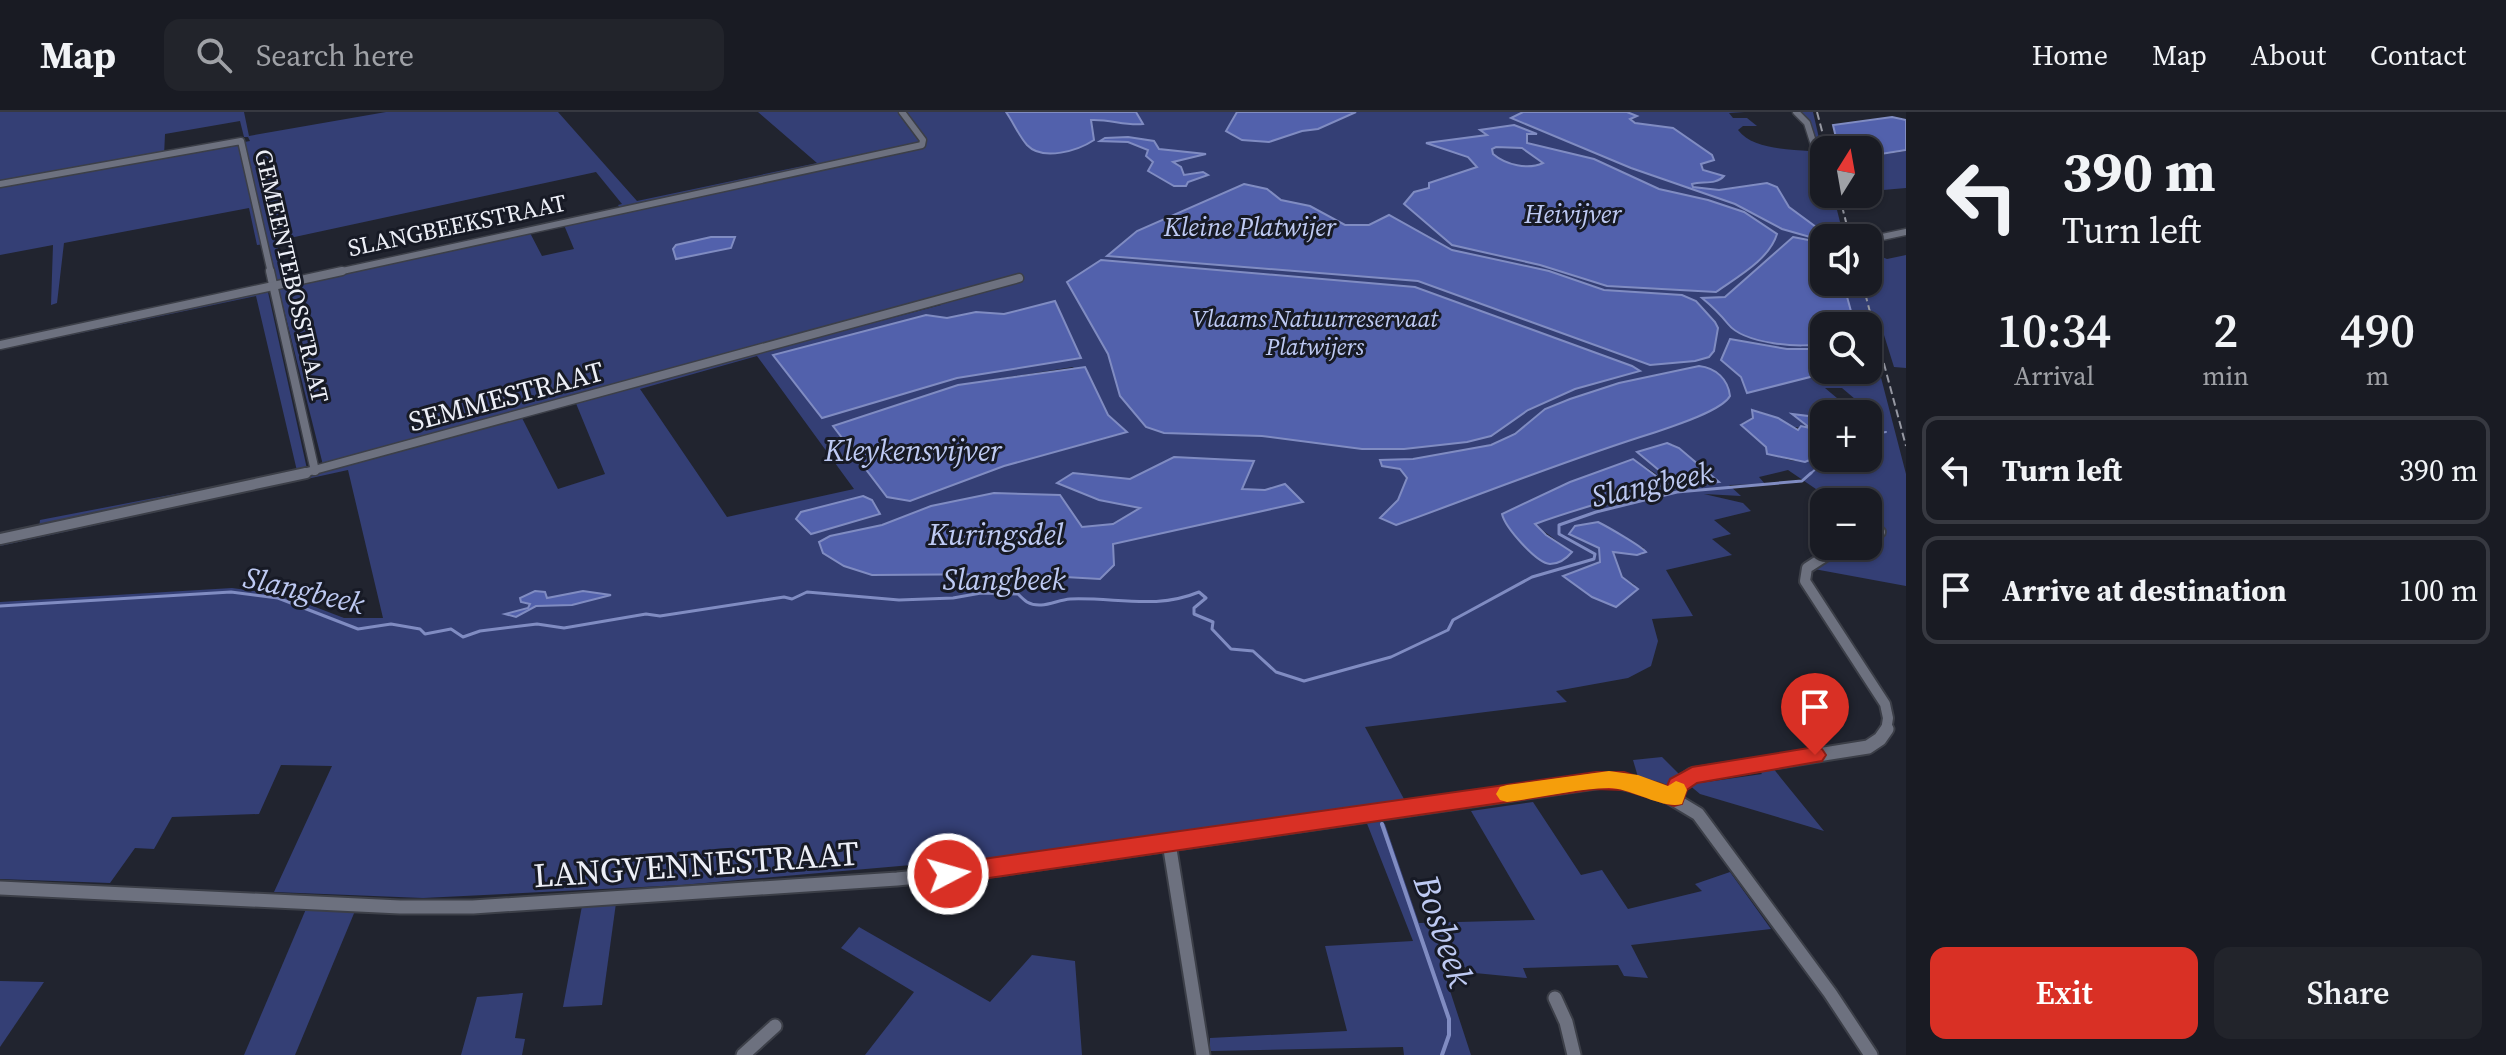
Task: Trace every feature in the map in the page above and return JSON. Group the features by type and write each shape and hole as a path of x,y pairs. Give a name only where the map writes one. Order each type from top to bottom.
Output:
{"street":[{"name":"SLANGBEEKSTRAAT","path":"0,345 922,145 923,140 902,112"},
{"path":"1796,112 1807,123 1811,136"},
{"name":"GEMEENTEBOSSTRAAT","path":"0,184 241,141 315,471"},
{"path":"1882,237 1906,232"},
{"name":"SEMMESTRAAT","path":"0,539 315,471 1019,278"},
{"path":"1816,560 1807,568 1805,581 1885,704 1890,725 1887,734 1868,747 1692,775 1678,785 1674,797 1698,814 1830,993 1871,1055"},
{"name":"LANGVENNESTRAAT","path":"0,888 400,907 473,907 897,879 999,869 1596,781 1624,781 1674,797"},
{"path":"1169,843 1203,1055"},
{"path":"1555,998 1566,1022 1574,1055"},
{"path":"743,1055 775,1026"}],"green space":[{"name":"Vlaams Natuurreservaat Platwijers","path":"0,112 244,112 249,136 386,112 558,112 637,201 817,163 758,112 1745,112 1729,113 1733,118 1747,118 1757,126 1743,126 1738,130 1752,141 1770,147 1809,151 1810,146 1810,208 1836,208 1840,224 1810,224 1810,296 1882,296 1882,257 1887,259 1906,255 1906,368 1894,367 1882,336 1882,312 1810,312 1810,384 1882,384 1882,381 1906,474 1906,586 1814,569 1828,560 1882,560 1882,488 1814,488 1788,470 1759,477 1765,484 1729,485 1741,496 1704,494 1743,503 1751,511 1714,520 1731,534 1712,539 1732,555 1666,570 1693,616 1652,619 1658,641 1651,666 1628,678 1556,691 1567,702 1365,727 1404,799 1027,855 682,885 423,898 274,892 332,766 281,765 259,814 172,817 154,849 135,848 110,883 0,879 0,602 232,588 284,595 344,618 383,618 348,470 0,546 0,537 39,528 40,520 201,489 200,493 297,471 256,296 0,350 0,341 266,283 307,469 323,465 278,286 529,231 542,256 574,249 564,225 622,211 618,205 622,204 596,172 276,241 286,281 276,283 266,244 257,245 249,208 64,243 57,303 51,305 53,245 0,255","holes":["240,121 244,137 250,141 164,156 165,134","711,237 721,238 731,248 676,258 673,249 676,245","938,297 941,305 575,401 605,474 558,489 521,416","1032,307 1067,360 957,378 926,315 947,318 976,312 1004,314","757,356 854,489 727,517 640,389","1073,367 1119,435 1004,466 910,501 887,497 833,427 958,385","1672,444 1718,481 1678,486 1637,452","1633,459 1666,484 1534,524 1572,552 1502,517","867,497 880,514 811,534 801,512","1599,522 1625,540 1644,548 1642,555 1613,552 1622,577 1635,585 1563,576 1600,562 1600,548 1571,529"]},
{"path":"1799,112 1813,112 1818,136 1813,136 1807,118"},
{"path":"1906,151 1906,188 1882,189 1882,155"},
{"path":"1662,757 1680,775 1670,788 1638,777 1633,760"},
{"path":"1772,767 1824,831 1700,794 1688,784 1696,778 1700,783 1762,774 1758,769"},
{"path":"1533,802 1581,875 1602,870 1628,909 1702,891 1695,884 1730,872 1771,929 1631,945 1648,978 1624,976 1618,965 1523,968 1527,978 1475,973 1437,951 1471,1055 1404,1055 1403,1047 1210,1051 1210,1038 1347,1031 1325,946 1413,941 1366,821 1377,818 1385,824 1419,923 1535,920 1471,811"},
{"path":"616,903 602,1005 563,1007 582,906"},
{"path":"306,909 355,911 295,1055 244,1055"},
{"path":"859,927 990,1002 1032,955 1075,961 1082,1055 865,1055 914,992 841,948"},
{"path":"0,981 44,982 0,1047"},
{"path":"523,993 515,1038 525,1039 522,1055 461,1055 477,997"}],"water":[{"path":"1006,112 1136,112 1143,124 1091,120 1094,140 1051,154 1027,145"},
{"path":"1237,112 1356,112 1318,129 1269,142 1242,140 1226,131"},
{"path":"1523,112 1627,112 1637,116 1630,119 1635,123 1673,128 1712,155 1714,160 1701,164 1703,170 1724,176 1713,182 1692,184 1693,187 1719,190 1767,183 1777,187 1789,207 1812,224 1810,237 1782,229 1735,204 1631,168 1511,118"},
{"path":"1892,117 1906,120 1906,150 1882,154 1882,136 1836,136 1833,125"},
{"name":"Heivijver","path":"1514,125 1537,134 1527,134 1527,143 1594,159 1659,189 1744,212 1777,234 1760,260 1716,292 1607,286 1540,265 1452,245 1404,204 1414,192 1429,188 1429,183 1477,167 1468,157 1426,143 1487,135 1480,130","holes":["1522,148 1543,163 1531,166 1511,164 1498,158 1492,149"]},
{"path":"1128,137 1154,141 1159,149 1206,154 1173,162 1181,167 1184,175 1203,172 1208,175 1188,182 1186,186 1174,186 1148,171 1153,162 1146,156 1148,150 1128,142 1100,141"},
{"name":"Kleine Platwijer","path":"1244,184 1267,189 1281,200 1310,206 1345,225 1369,225 1389,215 1452,250 1549,271 1604,290 1682,295 1696,301 1715,322 1718,328 1714,351 1709,357 1695,361 1650,365 1418,281 1107,256 1137,231"},
{"path":"711,237 735,237 731,248 676,259 673,249 676,245"},
{"path":"1793,237 1810,240 1810,296 1847,296 1851,312 1810,312 1810,345 1788,345 1760,340 1736,331 1702,298 1725,297"},
{"path":"1101,260 1415,287 1640,371 1575,389 1528,410 1491,436 1467,442 1404,449 1362,449 1262,436 1164,433 1146,427 1120,396 1108,354 1067,282"},
{"name":"Kleykensvijver","path":"1055,301 1081,358 957,378 822,418 773,355 926,315 947,318 976,312 1004,314"},
{"path":"1730,339 1787,349 1810,349 1810,377 1747,393 1741,377 1721,360"},
{"path":"1699,366 1720,375 1727,384 1730,396 1707,413 1396,525 1380,518 1398,500 1407,478 1400,469 1382,466 1380,460 1413,459 1491,445 1515,434 1545,409 1570,399 1619,383"},
{"name":"Kleykensvijver","path":"1085,367 1108,415 1127,432 1004,466 910,501 887,497 833,426 958,385"},
{"path":"1752,410 1778,418 1798,430 1801,426 1810,428 1810,460 1805,462 1767,454 1766,447 1741,425 1753,418"},
{"path":"1792,414 1810,416 1810,428"},
{"path":"1667,443 1679,448 1719,482 1678,486 1637,452"},
{"name":"Kuringsdel","path":"1174,457 1254,461 1242,489 1265,490 1285,484 1303,502 1113,544 1114,565 1100,579 1010,574 872,575 844,566 823,553 819,542 830,536 882,525 931,506 994,493 1060,495 1082,527 1113,524 1140,508 1099,500 1057,483 1073,473 1130,479"},
{"path":"1633,459 1667,484 1535,524 1572,552 1560,562 1550,564 1537,558 1504,520 1502,514 1570,482"},
{"path":"863,496 872,500 880,514 811,534 796,519 801,512"},
{"path":"1598,522 1646,552 1637,555 1613,552 1622,577 1638,589 1616,607 1592,597 1563,576 1600,562 1599,548 1569,534 1575,526"},
{"path":"535,591 545,592 547,598 583,591 611,595 572,605 536,606 516,617 505,614 528,608 530,604 521,602 520,598"}],"waterway":[{"name":"Slangbeek","path":"1882,433 1886,432"},
{"name":"Slangbeek","path":"1809,475 1812,472"},
{"name":"Slangbeek","path":"0,606 231,592 278,598 358,629 391,624 420,629 425,634 451,629 463,637 480,631 537,624 564,628 646,614 660,616 784,597 792,599 807,592 899,600 953,598 981,593 1018,594 1027,602 1038,605 1070,599 1151,602 1199,592 1206,598 1194,608 1194,614 1213,622 1212,629 1231,649 1253,651 1276,672 1304,681 1391,657 1448,630 1453,620 1532,577 1594,559 1595,554 1559,534 1559,525 1596,512 1677,492 1802,481 1811,473"},
{"name":"Bosbeek","path":"1382,824 1449,1019 1449,1035 1442,1055"}],"railway":[{"path":"1817,112 1823,136"},
{"path":"1842,208 1846,224"},
{"path":"1866,296 1906,446"}],"slow traffic":[{"path":"1507,794 1609,780 1638,784 1674,797 1676,790"}],"route":[{"path":"948,874 1596,781 1624,781 1674,797 1678,785 1692,775 1815,755"}]}
